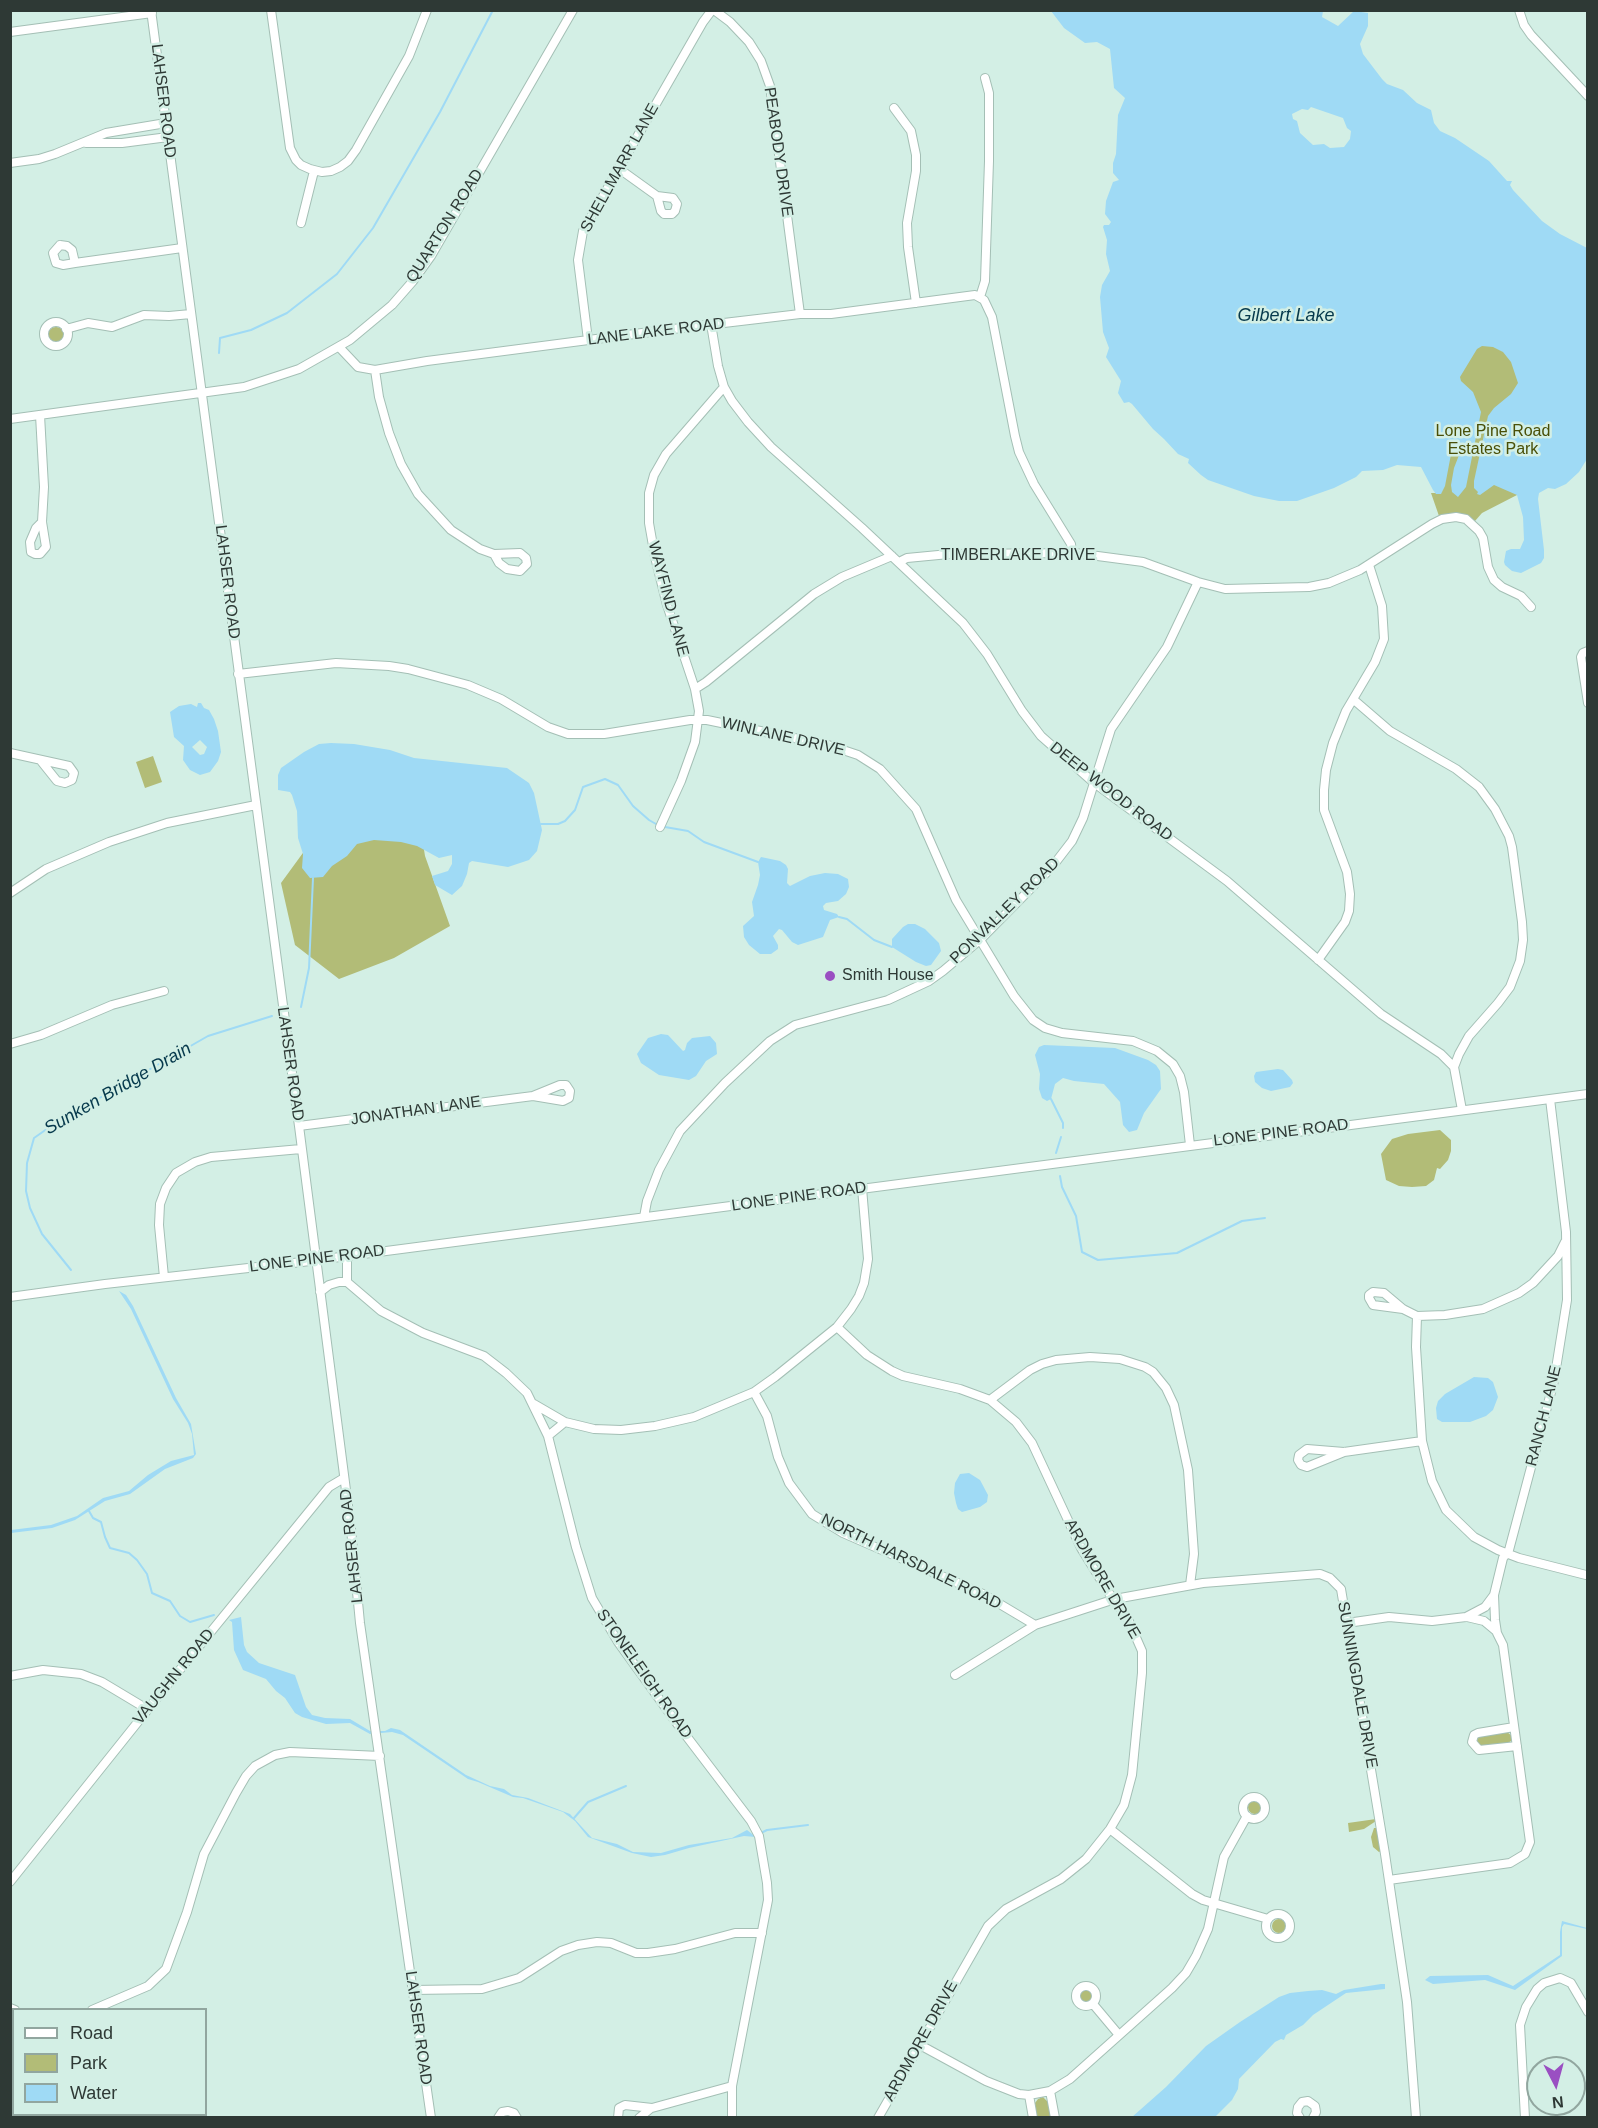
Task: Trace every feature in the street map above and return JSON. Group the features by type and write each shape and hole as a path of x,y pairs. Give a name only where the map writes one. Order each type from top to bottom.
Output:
{"street":[{"path":"271,10 290,148 301,165 314,171 331,171 340,167 356,150 409,56 427,10"},
{"name":"QUARTON ROAD","path":"10,419 239,388 272,380 340,348 392,305 422,269 573,10"},
{"name":"SHELLMARR LANE","path":"588,340 579,270 579,245 587,223 703,22 713,10"},
{"name":"PEABODY DRIVE","path":"713,10 730,22 749,42 761,61 770,86 800,314"},
{"path":"1519,10 1524,25 1531,35 1587,96"},
{"path":"10,32 152,12"},
{"name":"LAHSER ROAD","path":"152,12 302,1149 360,1623 431,2118"},
{"path":"985,78 989,93 989,161 985,281 980,297 992,316 1019,452 1034,484 1071,544 1072,553"},
{"path":"894,108 911,131 916,155 916,171 907,223 916,303"},
{"path":"10,163 39,159 84,143 106,132 166,123"},
{"path":"84,143 122,142 168,136"},
{"path":"618,168 657,196"},
{"path":"301,223 314,171"},
{"path":"75,263 182,248"},
{"name":"LANE LAKE ROAD","path":"375,370 427,361 711,324 800,314 831,315 975,295 980,297"},
{"path":"66,329 88,323 112,327 144,315 191,314"},
{"name":"DEEP WOOD ROAD","path":"711,324 724,387 741,412 771,447 951,611 974,636 1035,729 1054,749 1093,782 1227,881 1381,1014 1441,1054 1454,1067"},
{"path":"340,348 358,367 375,370 379,397 400,464 430,509 465,540 494,554"},
{"name":"WAYFIND LANE","path":"660,827 695,742 699,720 695,689 659,574 651,539 648,502 654,475 666,454 724,387"},
{"path":"40,415 44,488 42,522"},
{"name":"TIMBERLAKE DRIVE","path":"899,562 908,558 949,554 1072,553 1143,562 1198,582 1234,590 1309,587 1338,579 1369,566 1442,519 1461,518 1473,523 1483,538 1488,567 1494,580 1502,587 1521,596 1531,607"},
{"path":"695,689 814,594 842,577 892,556"},
{"path":"1318,960 1345,922 1350,902 1347,872 1326,817 1324,790 1334,743 1347,711 1380,652 1384,639 1382,606 1369,566"},
{"name":"PONVALLEY ROAD","path":"644,1216 646,1201 659,1170 680,1131 725,1083 777,1035 805,1021 874,1005 902,995 943,971 981,939 1052,867 1068,847 1087,806 1111,729 1167,647 1198,582"},
{"path":"1587,651 1581,657 1585,666 1587,703"},
{"name":"WINLANE DRIVE","path":"238,674 336,663 370,664 408,669 468,685 501,699 548,727 578,735 604,734 699,720 828,745 858,755 880,770 916,809 956,900 1014,996 1039,1025 1062,1033 1133,1041 1157,1051 1173,1064 1178,1070 1184,1092 1190,1145"},
{"path":"1354,700 1390,731 1456,769 1479,787 1496,808 1512,847 1522,922 1523,940 1520,961 1510,987 1469,1036 1459,1053 1454,1067 1462,1110"},
{"path":"10,753 41,761"},
{"path":"12,888 63,860 109,842 167,823 256,805"},
{"path":"10,1044 41,1035 112,1005 164,991"},
{"name":"LONE PINE ROAD","path":"10,1297 347,1256 1587,1094"},
{"name":"JONATHAN LANE","path":"298,1126 533,1096"},
{"name":"RANCH LANE","path":"1389,1880 1510,1863 1525,1854 1530,1842 1503,1645 1497,1632 1494,1595 1503,1558 1509,1550 1540,1436 1562,1340 1567,1300 1566,1240 1550,1099"},
{"path":"164,1277 158,1214 162,1196 176,1173 195,1162 211,1157 302,1149"},
{"path":"534,1404 565,1422 597,1429 621,1430 655,1426 694,1417 754,1392 837,1327 859,1296 868,1267 862,1188"},
{"path":"1403,1309 1417,1316 1470,1312 1495,1305 1533,1283 1558,1256 1566,1240"},
{"path":"320,1292 329,1285 348,1282 347,1256"},
{"name":"STONELEIGH ROAD","path":"348,1282 381,1311 423,1333 484,1356 506,1372 527,1393 548,1436 588,1586 601,1614 618,1642 681,1730 751,1821 759,1836 768,1900 732,2086 732,2118"},
{"path":"1417,1316 1416,1347 1422,1441 1432,1481 1446,1510 1474,1537 1506,1554 1586,1575"},
{"path":"837,1327 867,1355 892,1371 910,1378 960,1389 990,1400 1030,1370 1056,1360 1090,1357 1120,1359 1153,1372 1166,1388 1174,1405 1188,1470 1194,1554 1190,1585"},
{"name":"NORTH HARSDALE ROAD","path":"754,1392 767,1416 778,1458 789,1483 812,1514 843,1533 983,1594 1035,1625"},
{"name":"ARDMORE DRIVE","path":"878,2118 988,1926 1006,1909 1070,1873 1093,1852 1124,1805 1132,1775 1143,1661 1142,1651 1131,1624 1081,1548 1028,1437 1016,1422 990,1400"},
{"path":"548,1436 565,1422"},
{"path":"1344,1452 1311,1467 1303,1466 1298,1460 1299,1455 1307,1449 1344,1452 1422,1441"},
{"name":"VAUGHN ROAD","path":"10,1882 147,1709 329,1487 344,1478"},
{"name":"SUNNINGDALE DRIVE","path":"955,1675 1035,1625 1115,1599 1190,1585 1320,1574 1330,1578 1341,1589 1389,1880 1407,2002 1416,2118"},
{"path":"1347,1623 1389,1617 1432,1621 1466,1617 1485,1607 1494,1595"},
{"path":"1466,1617 1484,1622 1497,1632"},
{"path":"10,1676 43,1670 81,1674 102,1682 147,1709"},
{"path":"1514,1726 1478,1732 1474,1735 1473,1742 1479,1750 1517,1746"},
{"path":"97,2008 148,1986 166,1969 187,1912 204,1854 236,1793 255,1766 275,1755 290,1752 380,1756"},
{"path":"920,2045 1003,2089 1029,2095 1050,2091 1076,2074 1186,1973 1197,1956 1208,1929 1224,1857 1247,1816"},
{"path":"1110,1829 1192,1894 1214,1904 1268,1919"},
{"path":"412,1990 482,1989 519,1977 561,1952 578,1945 597,1942 611,1943 636,1953 648,1953 675,1949 735,1934 762,1933"},
{"path":"1526,2118 1521,2025 1526,2007 1537,1989 1544,1983 1560,1978 1571,1983 1587,2012"},
{"path":"1093,2004 1119,2035"},
{"path":"618,2118 620,2108 625,2105 652,2108 732,2086"},
{"path":"1050,2091 1055,2118"},
{"path":"1029,2095 1033,2118"},
{"path":"1300,2118 1297,2113 1298,2107 1302,2102 1308,2101 1315,2106 1316,2112 1312,2118"},
{"path":"639,2118 652,2108"},
{"path":"498,2118 502,2112 508,2111 517,2118"}],"green space":[{"path":"56,327 64,335 56,343 48,335"},
{"name":"Lone Pine Road Estates Park","path":"1458,329 1531,354 1517,495 1482,513 1475,521 1465,515 1439,516 1431,493 1436,493"},
{"path":"153,756 162,782 145,788 136,762"},
{"path":"420,825 425,856 450,926 394,958 339,979 295,945 281,883 316,835"},
{"path":"1440,1130 1451,1140 1451,1151 1448,1160 1440,1169 1437,1168 1434,1180 1426,1186 1412,1187 1399,1186 1386,1180 1381,1154 1392,1139 1408,1134"},
{"path":"1507,1732 1512,1736 1508,1743 1482,1747 1477,1741 1479,1736"},
{"path":"1255,1800 1260,1802 1262,1807 1260,1812 1255,1814 1250,1812 1248,1807 1250,1802"},
{"path":"1376,1819 1364,1829 1349,1832 1348,1823"},
{"path":"1374,1828 1377,1828 1381,1851 1379,1852 1373,1847 1371,1837"},
{"path":"1279,1919 1284,1921 1286,1926 1284,1931 1279,1933 1274,1931 1272,1926 1274,1921"},
{"path":"1087,1990 1092,1992 1094,1997 1092,2002 1087,2004 1082,2002 1080,1997 1082,1992"},
{"path":"1043,2097 1049,2103 1052,2117 1037,2117 1035,2103"}],"water":[{"name":"Gilbert Lake","path":"1051,11 1323,11 1322,17 1338,26 1354,11 1368,13 1368,26 1360,44 1363,54 1382,79 1387,84 1403,90 1417,103 1431,110 1434,123 1440,131 1455,138 1489,161 1507,181 1512,181 1510,185 1513,190 1542,221 1560,234 1587,248 1587,459 1579,472 1566,484 1555,489 1548,488 1539,493 1544,550 1541,563 1521,573 1512,571 1505,565 1506,551 1520,549 1524,540 1523,517 1517,495 1494,485 1480,495 1474,488 1488,416 1511,394 1518,383 1511,362 1503,352 1493,347 1482,346 1477,349 1460,377 1461,381 1473,392 1481,412 1466,487 1458,497 1452,492 1451,485 1461,450 1459,445 1455,445 1452,449 1445,486 1441,494 1436,494 1433,490 1421,467 1397,465 1383,470 1362,471 1356,477 1334,488 1297,501 1279,501 1254,496 1208,480 1201,475 1188,463 1189,459 1178,454 1132,404 1124,403 1118,393 1121,381 1106,357 1109,348 1103,332 1100,297 1102,285 1110,271 1106,254 1107,240 1103,227 1111,222 1105,214 1106,201 1113,182 1119,180 1113,173 1113,163 1116,154 1118,115 1125,98 1114,88 1110,49 1097,42 1085,43 1064,28","holes":["1311,107 1343,118 1347,128 1351,131 1350,139 1344,147 1330,148 1324,144 1313,145 1300,133 1297,121 1293,119 1292,114"]},
{"path":"198,703 201,703 214,719 221,752 210,772 200,775 190,770 183,760 184,746 174,737 170,712 179,706 191,704 197,707","holes":["200,740 207,747 204,754 200,755 192,747"]},
{"path":"331,743 390,750 414,758 507,768 529,783 534,793 542,830 537,851 529,860 508,867 472,861 469,863 462,886 452,895 435,885 432,876 448,871 452,864 452,855 439,858 417,846 401,842 374,840 357,844 323,877 310,878 302,868 303,854 298,838 297,811 290,792 278,790 278,775 281,768 304,752 319,744"},
{"path":"761,857 780,861 786,865 787,883 790,886 810,876 825,873 838,874 848,879 849,887 846,894 838,901 826,903 823,906 824,910 837,914 839,917 830,920 823,937 798,945 779,929 773,936 778,949 771,954 760,954 749,945 744,937 743,926 754,916 752,902 760,875 758,862"},
{"path":"908,924 915,924 925,929 939,943 941,951 931,965 926,966 916,962 892,947 892,939"},
{"path":"661,1034 668,1035 683,1051 692,1038 710,1036 716,1043 717,1054 706,1061 696,1076 689,1080 659,1075 641,1063 637,1054 648,1038"},
{"path":"1044,1045 1115,1048 1156,1065 1160,1071 1161,1089 1144,1113 1137,1130 1129,1132 1123,1125 1120,1102 1104,1084 1063,1078 1055,1084 1051,1099 1047,1101 1042,1098 1039,1089 1040,1074 1035,1055 1039,1047"},
{"path":"1283,1070 1292,1080 1290,1087 1271,1091 1255,1082 1256,1072"},
{"path":"119,1291 126,1295 133,1306 176,1398 191,1424 196,1454 193,1458 165,1469 130,1494 105,1501 75,1520 52,1528 11,1533 11,1530 51,1525 77,1516 103,1498 129,1491 148,1475 171,1461 194,1455 192,1434 188,1423 173,1399 131,1309"},
{"path":"1474,1377 1488,1378 1493,1382 1498,1397 1493,1410 1486,1416 1470,1422 1442,1422 1437,1419 1438,1401 1445,1394"},
{"path":"969,1473 980,1480 988,1495 987,1502 980,1507 962,1512 956,1503 955,1483 960,1474"},
{"path":"241,1617 247,1652 259,1663 295,1675 306,1707 312,1715 350,1719 370,1731 385,1731 391,1728 400,1730 466,1775 490,1786 504,1789 512,1795 528,1798 570,1814 592,1838 617,1844 633,1852 661,1853 689,1845 732,1838 747,1830 756,1837 744,1836 651,1857 632,1853 588,1837 575,1821 563,1812 523,1798 513,1797 468,1779 403,1735 392,1732 370,1734 350,1723 326,1724 302,1717 295,1713 285,1698 266,1679 243,1670 234,1650 232,1622 229,1620"},
{"path":"1562,1921 1587,1929 1564,1924 1562,1927 1562,1956 1515,1990 1485,1980 1433,1984 1425,1980 1430,1976 1488,1975 1513,1986 1560,1955"},
{"path":"1385,1984 1385,1989 1346,1993 1286,2035 1284,2040 1275,2042 1239,2079 1238,2089 1232,2100 1215,2117 1132,2117 1166,2087 1206,2046 1279,1997 1290,1993 1322,1990 1336,1994 1344,1990"}],"waterway":[{"path":"219,353 220,338 251,330 287,313 337,274 373,228 440,112 493,10"},
{"name":"Sunken Bridge Drain","path":"541,824 558,824 565,821 575,810 583,787 605,779 618,785 633,806 656,824"},
{"name":"Sunken Bridge Drain","path":"665,827 688,831 704,842 758,862"},
{"name":"Sunken Bridge Drain","path":"301,1007 309,968 313,878"},
{"path":"839,917 847,919 874,940 892,947"},
{"name":"Sunken Bridge Drain","path":"71,1270 42,1234 30,1208 26,1191 27,1163 34,1138 54,1124 208,1036 272,1016"},
{"path":"1051,1099 1063,1123 1063,1128"},
{"path":"1056,1153 1061,1137"},
{"path":"1060,1176 1062,1187 1076,1216 1082,1252 1098,1260 1177,1253 1242,1221 1265,1218"},
{"path":"89,1511 93,1518 101,1522 110,1548 129,1553 137,1560 147,1574 152,1593 170,1601 180,1616 190,1622 214,1615"},
{"path":"574,1818 588,1802 626,1786"},
{"path":"761,1833 767,1830 808,1825"}],"place":[{"name":"Smith House","path":"830,976"}]}
